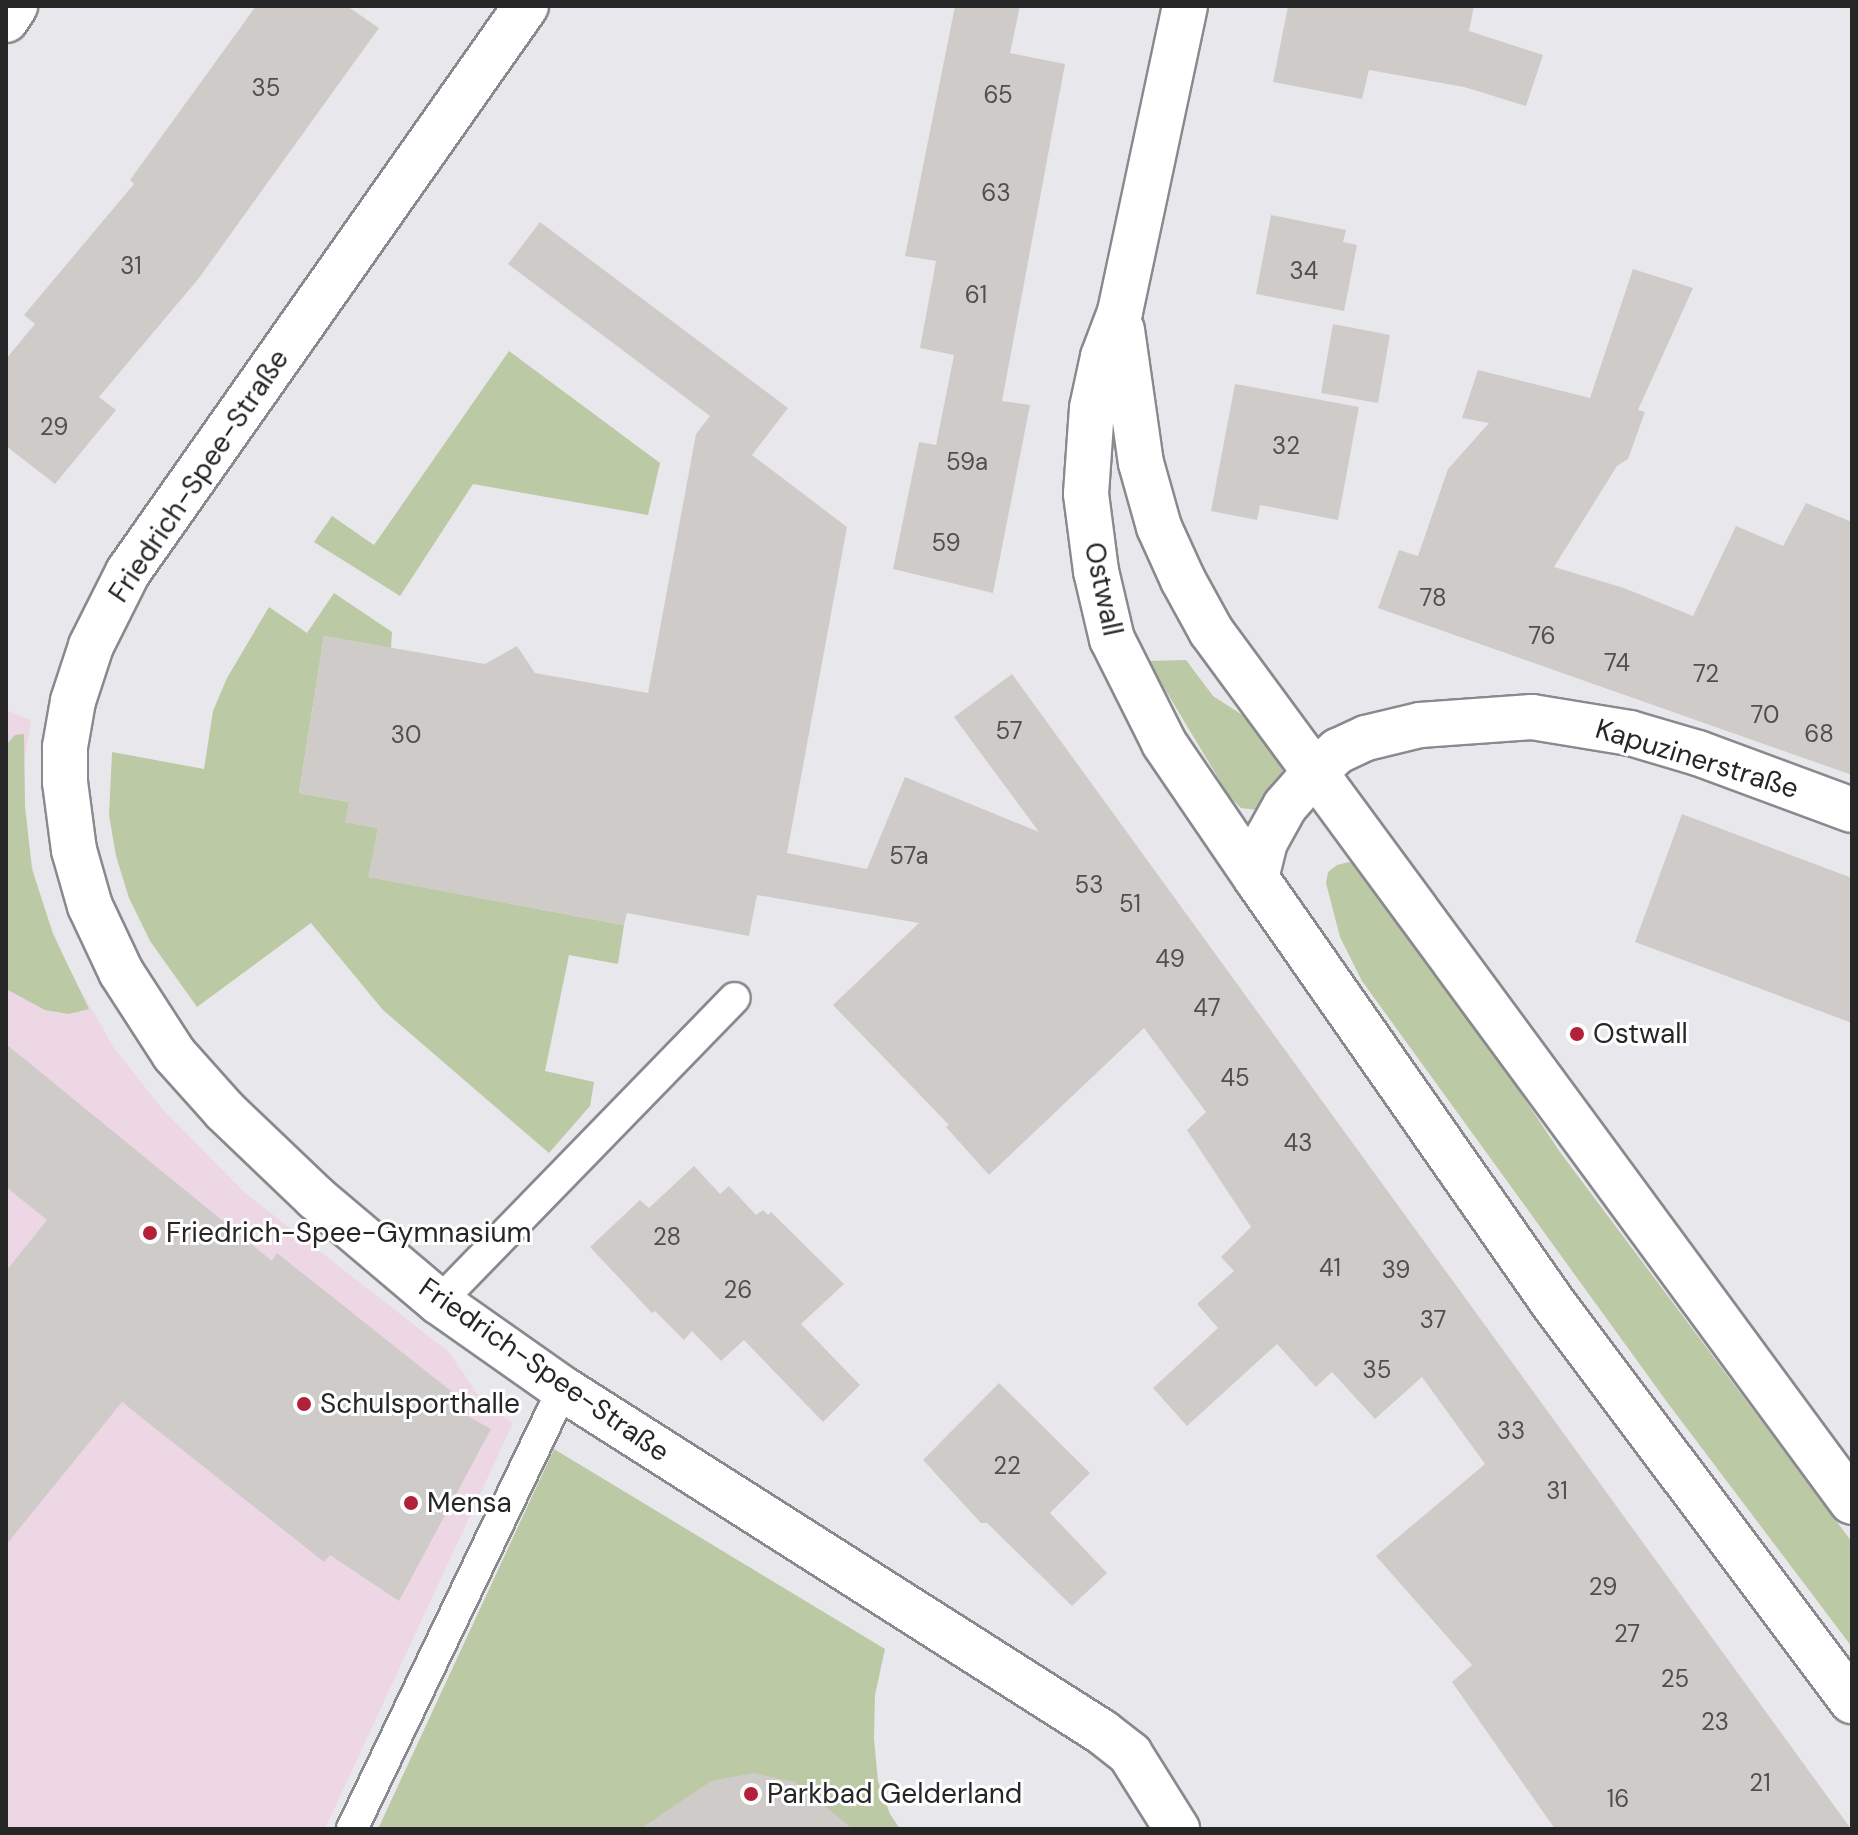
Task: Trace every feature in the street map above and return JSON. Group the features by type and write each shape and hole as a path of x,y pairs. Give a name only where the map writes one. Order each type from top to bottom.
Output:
{"main road":[{"path":"6,20 15,6"},
{"name":"Friedrich-Spee-Straße","path":"526,6 128,572 91,646 73,701 65,747 68,817 90,906 140,1005 174,1054 225,1111 316,1198 439,1302 563,1389 1102,1732 1130,1754 1177,1829"},
{"name":"Ostwall","path":"1185,6 1120,312 1103,357 1092,408 1086,494 1096,571 1109,626 1133,687 1164,743 1256,878 1553,1303 1852,1701"},
{"name":"Ostwall","path":"1120,312 1138,448 1159,527 1211,631 1852,1502"},
{"name":"Kapuzinerstraße","path":"1314,773 1338,751 1366,738 1420,725 1532,717 1630,733 1698,753 1852,810"},
{"path":"1256,878 1265,842 1285,806 1314,773"}],"lane":[{"path":"439,1302 735,998"},
{"path":"352,1829 563,1389"}],"shaded area":[{"name":"Friedrich-Spee-Gymnasium","path":"6,710 31,720 24,763 25,806 28,846 40,899 68,968 114,1048 164,1111 245,1193 449,1352 483,1403 513,1423 325,1829 6,1829"}],"green space":[{"path":"509,351 660,463 648,515 473,484 400,596 314,542 332,516 374,545"},
{"path":"334,593 392,632 391,648 324,636 299,793 349,802 346,822 378,828 369,877 624,925 618,964 569,955 545,1071 594,1082 590,1106 549,1153 383,1010 311,923 197,1007 150,941 129,898 116,856 109,815 112,752 204,769 213,711 227,678 269,607 307,633"},
{"path":"1186,660 1213,696 1261,727 1284,768 1267,800 1257,810 1241,808 1229,796 1148,661"},
{"path":"24,734 25,806 32,869 53,934 89,1009 69,1014 45,1010 6,989 6,745 15,735"},
{"path":"1349,862 1368,871 1415,934 1560,1152 1852,1542 1852,1647 1667,1402 1362,981 1340,937 1326,883 1328,872 1337,865"},
{"path":"554,1449 885,1649 875,1695 874,1739 878,1781 890,1814 900,1829 378,1829"}],"building":[{"path":"256,6 347,6 379,28 199,278 99,397 116,410 55,484 6,446 6,359 35,324 24,315 134,184 130,180"},
{"path":"955,6 1020,6 1010,53 1065,64 1002,401 1030,405 993,593 893,569 919,442 936,445 954,355 920,348 936,261 905,256"},
{"path":"1288,6 1474,6 1469,31 1543,55 1526,106 1464,87 1369,70 1362,99 1273,82"},
{"path":"1271,215 1346,230 1343,242 1357,245 1344,311 1256,294"},
{"path":"540,222 788,408 752,455 847,527 787,853 867,869 905,777 1039,832 954,717 1012,674 1851,1829 1555,1829 1452,1682 1472,1665 1376,1556 1485,1464 1422,1377 1375,1419 1332,1372 1316,1387 1277,1344 1187,1426 1153,1388 1218,1328 1197,1304 1234,1271 1221,1257 1251,1227 1187,1130 1206,1112 1144,1028 989,1175 946,1127 949,1125 833,1005 919,923 757,895 749,936 627,913 624,925 368,877 378,828 345,822 349,802 299,793 324,636 485,664 517,646 535,673 648,693 696,434 710,416 508,264"},
{"path":"1633,269 1693,288 1638,410 1645,412 1628,459 1617,466 1554,567 1624,588 1693,616 1736,526 1783,546 1806,503 1852,522 1852,775 1378,608 1399,550 1418,556 1448,469 1489,423 1462,418 1478,370 1590,398"},
{"path":"1333,324 1390,335 1378,403 1321,393"},
{"path":"1235,384 1359,407 1338,520 1260,505 1257,520 1211,511"},
{"path":"1682,814 1852,878 1852,1023 1635,942"},
{"path":"6,1044 272,1261 277,1253 456,1395 448,1405 491,1429 399,1601 330,1555 324,1562 122,1402 6,1545 6,1271 47,1220 6,1187"},
{"path":"694,1166 720,1194 729,1186 756,1215 763,1210 768,1215 771,1212 844,1284 801,1324 860,1385 823,1422 744,1340 721,1361 692,1331 684,1340 655,1311 652,1313 590,1247 640,1200 649,1208"},
{"path":"999,1383 1090,1473 1050,1513 1107,1573 1072,1606 987,1523 981,1523 923,1460"},
{"name":"Parkbad Gelderland","path":"753,1773 795,1782 853,1829 640,1829 711,1781"}],"place":[{"name":"Ostwall","path":"1577,1034"},
{"name":"Friedrich-Spee-Gymnasium","path":"150,1233"},
{"name":"Schulsporthalle","path":"304,1404"},
{"name":"Mensa","path":"411,1503"},
{"name":"Parkbad Gelderland","path":"751,1794"}]}
